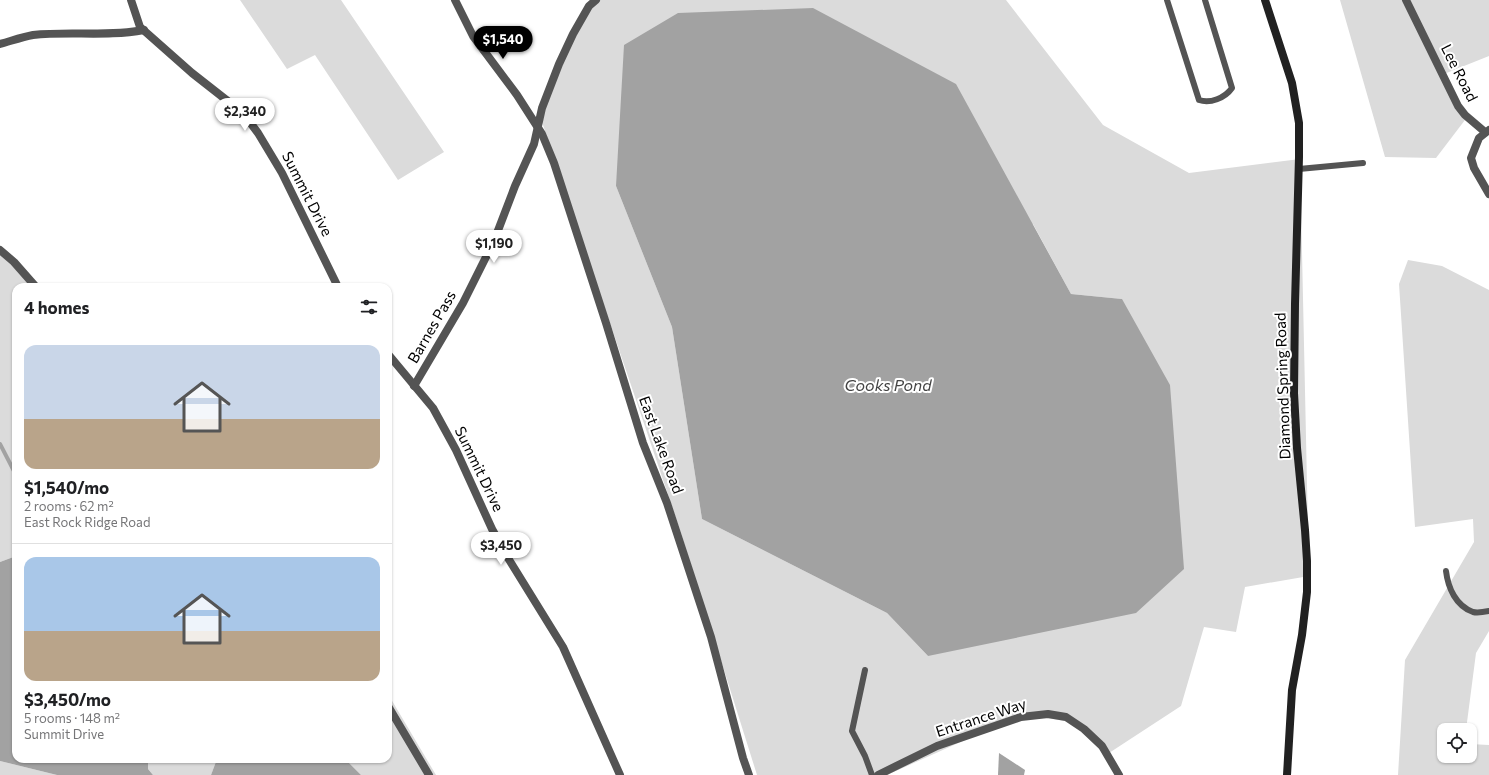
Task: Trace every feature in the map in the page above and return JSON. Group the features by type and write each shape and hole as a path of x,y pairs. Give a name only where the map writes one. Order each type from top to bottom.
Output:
{"street":[{"name":"Summit Drive","path":"131,0 140,27 192,73 243,113 258,133 282,172 336,283"},
{"name":"East Lake Road","path":"455,0 472,36 517,95 542,134 554,163 643,443 667,503 693,579 749,775"},
{"name":"Barnes Pass","path":"414,386 463,303 494,241 534,144 542,108 570,40 589,6 596,0"},
{"name":"Diamond Spring Road","path":"1265,0 1292,83 1298,123 1299,169 1294,393 1297,448 1305,530 1307,592 1302,635 1292,690 1287,775"},
{"name":"Lee Road","path":"1406,0 1458,106 1465,115 1487,131 1479,138 1472,158 1474,168 1489,194"},
{"path":"0,44 31,36 62,34 124,34 144,30"},
{"path":"0,250 14,262 32,283"},
{"name":"Summit Drive","path":"392,359 433,408 456,450 508,558 563,647 620,775"},
{"path":"392,713 429,775"},
{"name":"Entrance Way","path":"878,775 893,771 944,744 1022,717 1048,714 1066,717 1084,729 1102,746 1118,775"}],"lane":[{"path":"1167,0 1199,100 1206,102 1227,95 1232,88 1205,0"},
{"path":"1299,169 1363,163"},
{"path":"1446,571 1452,593 1460,605 1474,612 1489,611"},
{"path":"865,670 852,731 865,756 872,775"}],"shaded area":[{"path":"240,0 341,0 444,152 398,180 315,55 287,69"},
{"path":"595,0 1006,0 1103,125 1189,173 1300,159 1309,576 1245,587 1236,632 1204,627 1181,706 1109,753 1083,724 1023,714 887,775 757,775 681,533 541,119 584,10","holes":["616,186 1033,224 1071,294 1122,299 928,656 887,613 702,519 672,327"]},
{"path":"1340,0 1489,0 1489,56 1444,74 1468,116 1436,158 1385,157"},
{"path":"0,250 37,283 12,283 12,558 0,562"},
{"path":"1408,260 1442,266 1489,290 1489,631 1476,653 1467,723 1437,723 1437,763 1477,763 1477,744 1489,745 1489,775 1398,775 1405,660 1474,542 1473,519 1415,527 1399,284"},
{"path":"392,701 436,775 361,775 349,763 392,763"},
{"path":"0,761 57,775 0,775"},
{"path":"148,763 216,763 211,775 153,775 148,769"}],"water":[{"name":"Cooks Pond","path":"813,8 956,84 1071,294 1122,299 1170,385 1184,569 1136,613 928,656 887,613 702,519 672,327 616,186 624,45 678,13"},
{"path":"12,558 12,763 148,763 148,769 153,775 57,775 0,761 0,562"},
{"path":"999,753 1025,770 1024,775 998,775"},
{"path":"216,763 349,763 361,775 211,775"}],"waterway":[{"path":"0,444 12,467"}]}
